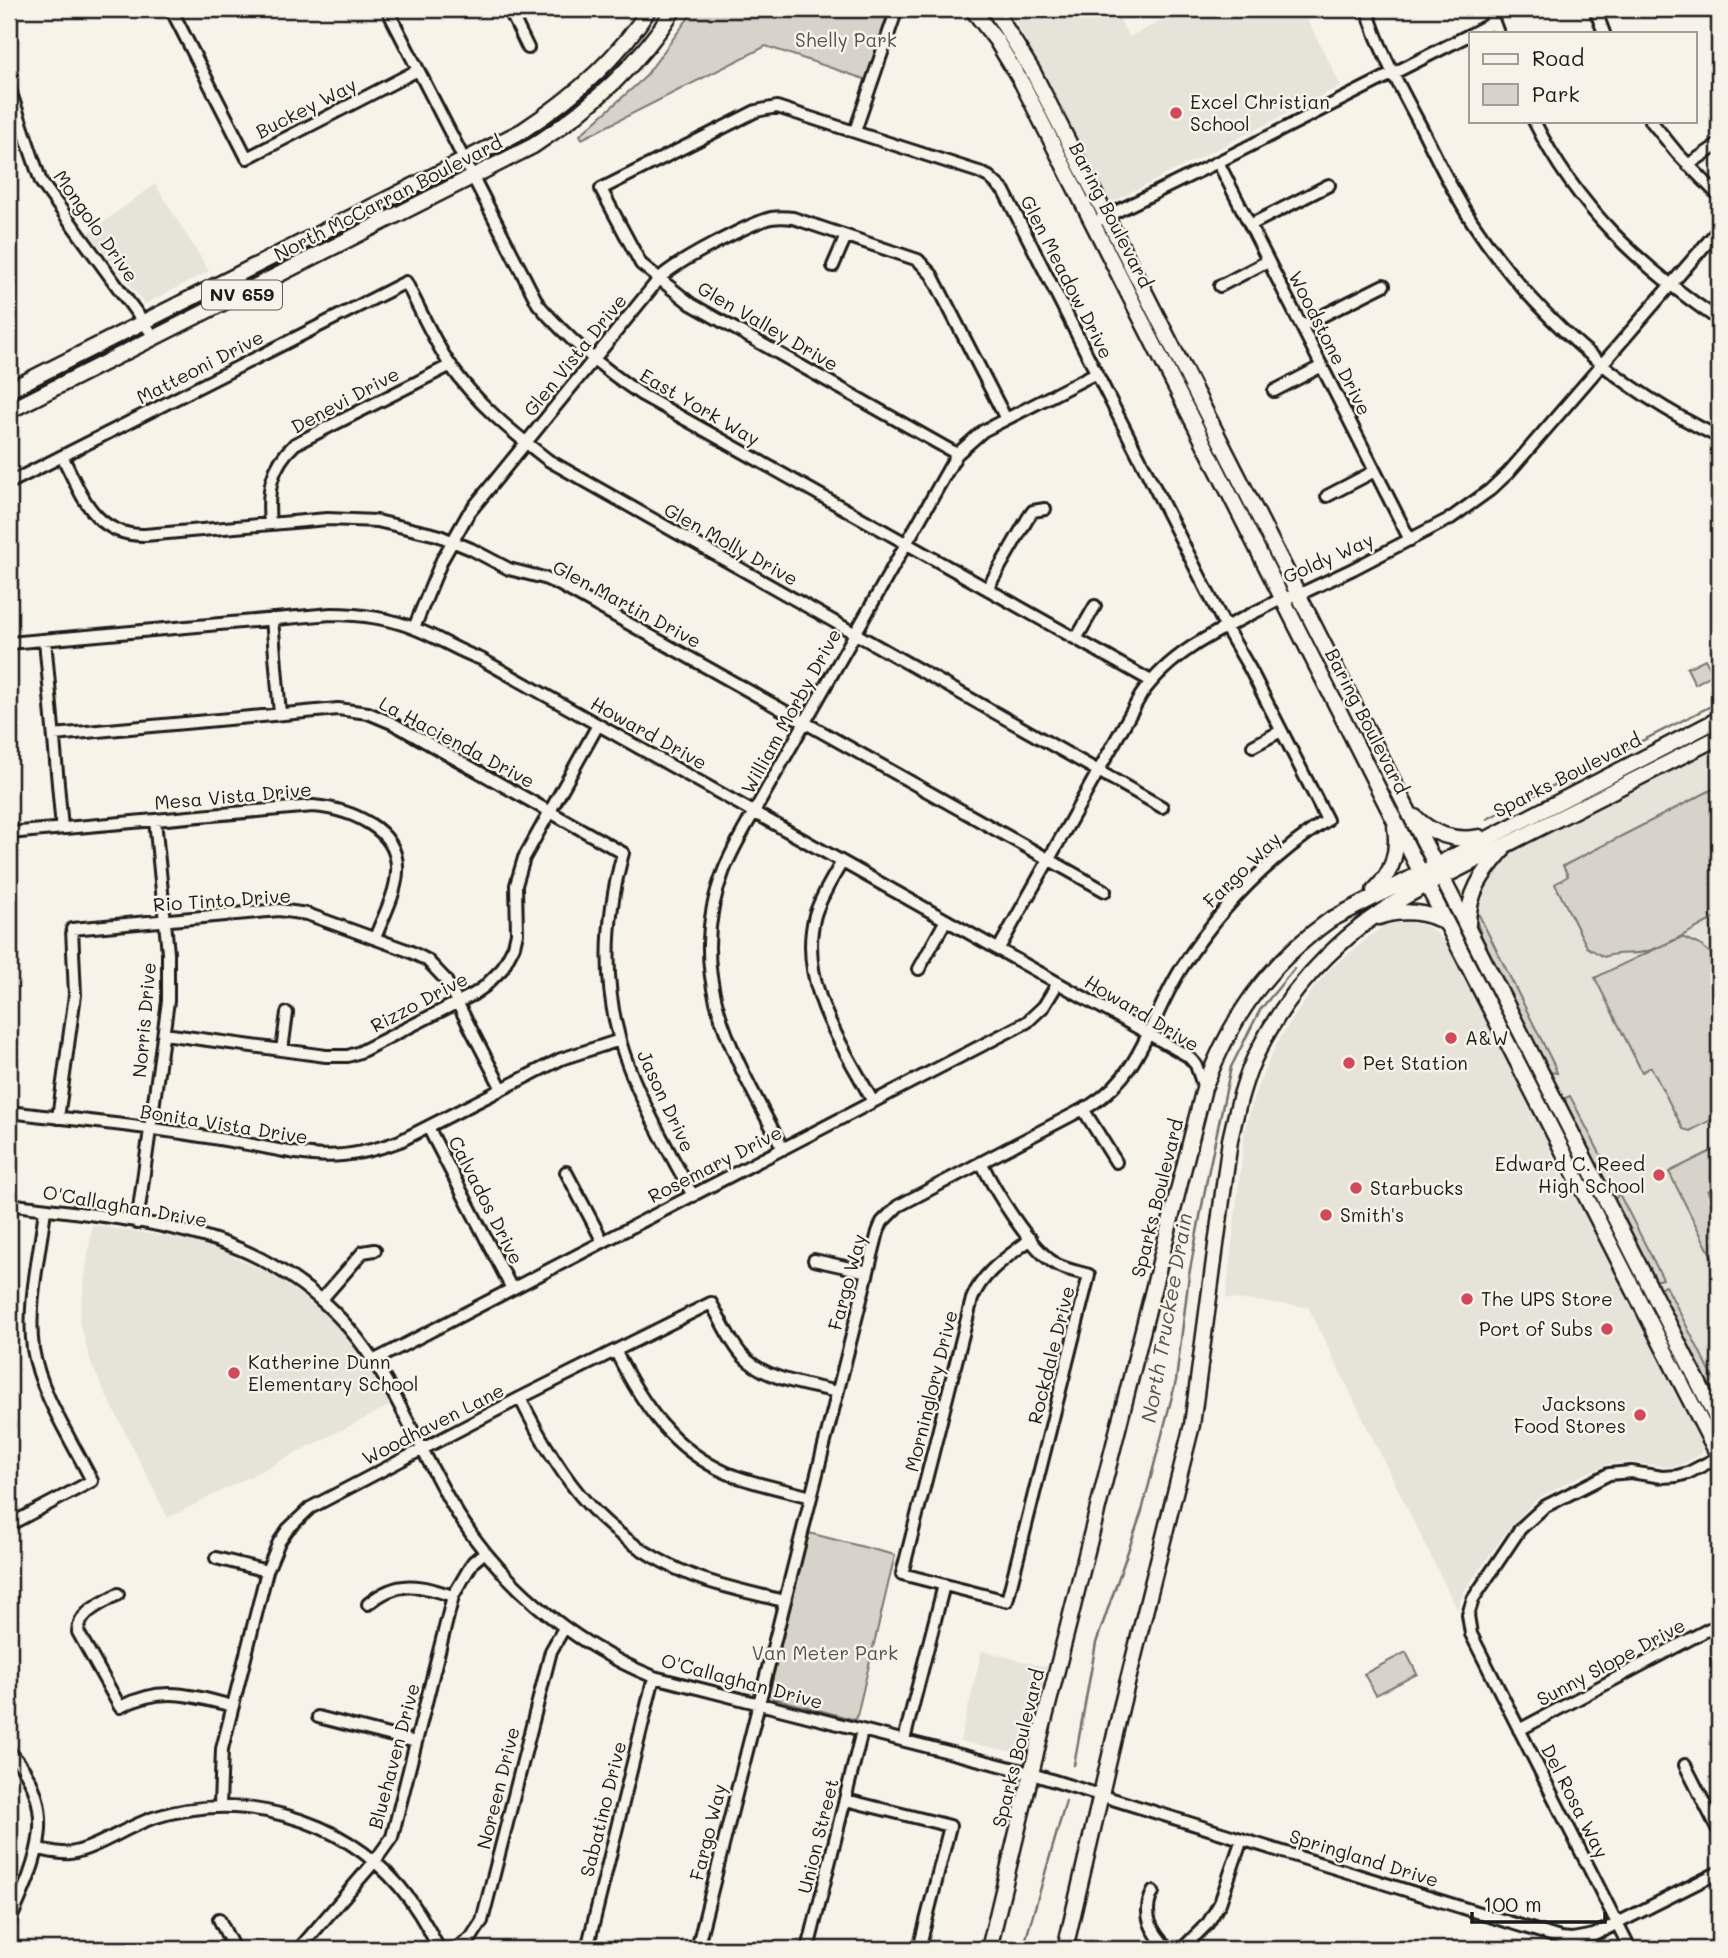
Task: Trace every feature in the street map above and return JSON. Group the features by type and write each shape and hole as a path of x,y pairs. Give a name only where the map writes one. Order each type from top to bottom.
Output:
{"main road":[{"name":"North McCarran Boulevard","path":"9,390 522,131 570,97 596,74 627,40 649,9"},
{"name":"North McCarran Boulevard","path":"9,411 534,146 586,108 622,74 653,39 674,9"},
{"name":"Baring Boulevard","path":"972,9 996,40 1100,220"},
{"name":"Baring Boulevard","path":"994,9 1024,54 1100,220 1398,809 1438,871 1719,1423"},
{"name":"Sparks Boulevard","path":"1438,871 1491,835 1719,719"},
{"name":"Sparks Boulevard","path":"989,1949 1204,1088 1232,1025 1273,967 1330,919 1366,900 1509,844 1719,737"},
{"name":"Baring Boulevard","path":"1398,809 1424,878 1719,1457"},
{"path":"1366,900 1381,884 1393,862 1398,809 1443,835 1465,839 1491,835"},
{"path":"1468,930 1468,911 1476,885 1509,844"},
{"name":"Sparks Boulevard","path":"1065,1949 1192,1425 1230,1140 1237,1110 1257,1051 1291,996 1324,960 1368,921 1424,878"},
{"path":"1368,921 1402,912 1433,916 1448,925"}],"street":[{"name":"Buckey Way","path":"171,9 247,158 418,70"},
{"name":"East York Way","path":"387,9 538,304 556,327 593,359 642,395 1151,681"},
{"path":"509,9 528,48"},
{"path":"855,131 897,9"},
{"path":"1367,9 1376,37 1453,190 1493,252 1535,303 1602,365 1668,411 1719,437"},
{"path":"1489,9 1496,28"},
{"path":"1595,9 1604,32"},
{"path":"1100,220 1469,36"},
{"name":"Mongolo Drive","path":"9,87 34,166 46,190 155,338"},
{"name":"Glen Meadow Drive","path":"601,189 766,108 788,110 855,131 979,172 997,183 1004,191 1226,628 1327,820"},
{"path":"1535,122 1555,159 1585,202 1626,248 1671,286 1719,320"},
{"path":"1652,122 1719,196"},
{"path":"1688,164 1719,145"},
{"name":"Woodstone Drive","path":"1218,162 1410,540"},
{"path":"1250,225 1329,185"},
{"name":"Glen Valley Drive","path":"601,189 635,257 691,304 957,454"},
{"name":"Glen Vista Drive","path":"414,628 451,540 468,514 659,279 673,266 771,218 793,218 918,260 932,275 1006,419"},
{"name":"Goldy Way","path":"998,950 1151,681 1180,654 1226,628 1410,540 1451,518 1490,490 1508,474 1719,229"},
{"path":"833,266 846,236"},
{"path":"1220,286 1268,261"},
{"name":"Glen Molly Drive","path":"406,282 450,365 484,406 526,443 560,468 1162,807"},
{"name":"Matteoni Drive","path":"9,484 406,282"},
{"path":"1301,326 1384,285"},
{"name":"Denevi Drive","path":"270,524 268,499 273,474 295,444 450,365"},
{"path":"1273,391 1322,366"},
{"name":"William Morby Drive","path":"783,1149 725,1034 715,1001 710,968 711,921 716,896 732,852 957,454 983,431 1096,373"},
{"name":"Glen Martin Drive","path":"62,456 89,508 104,523 124,533 145,535 327,519 377,521 451,540 509,569 544,578 1105,891"},
{"path":"1327,496 1375,471"},
{"path":"987,589 1033,511 1045,509"},
{"path":"1076,639 1094,606"},
{"name":"Howard Drive","path":"9,643 352,614 414,628 481,659 1188,1056 1196,1065 1204,1088"},
{"path":"272,619 280,714"},
{"path":"45,640 62,828"},
{"name":"La Hacienda Drive","path":"54,735 338,709 368,713 623,853"},
{"name":"Rizzo Drive","path":"164,1034 326,1056 348,1056 484,987 509,958 517,933 515,899 524,858 598,725"},
{"path":"1253,746 1282,731"},
{"name":"Mesa Vista Drive","path":"9,833 313,806 334,809 369,823 386,835 392,845 397,865 395,884 375,938"},
{"name":"Norris Drive","path":"137,1223 164,1034 169,976 155,820"},
{"name":"Fargo Way","path":"697,1949 878,1232 890,1212 898,1206 1083,1109 1118,1084 1138,1058 1179,972 1214,920 1256,874 1327,820"},
{"name":"Jason Drive","path":"623,853 611,905 608,945 609,983 620,1040 638,1088 693,1196"},
{"path":"842,862 816,913 812,930 811,962 825,1010 873,1102"},
{"name":"Rio Tinto Drive","path":"58,1118 75,995 72,929 293,911 375,938 427,960 445,979 502,1088"},
{"path":"919,969 946,920"},
{"name":"Rosemary Drive","path":"375,1360 1027,1022 1044,1006 1058,983"},
{"path":"282,1050 287,1013"},
{"name":"Bonita Vista Drive","path":"9,1112 150,1128 255,1145 298,1155 318,1157 360,1153 381,1148 428,1127 561,1059 620,1040"},
{"path":"1083,1109 1116,1161"},
{"name":"Calvados Drive","path":"428,1127 512,1289"},
{"name":"Rockdale Drive","path":"944,1585 1007,1601 1089,1275 1056,1264 1031,1239 998,1194 981,1162"},
{"path":"566,1172 603,1242"},
{"name":"O'Callaghan Drive","path":"9,1204 189,1232 237,1248 282,1271 322,1299 375,1360 448,1497 485,1552 525,1595 564,1628 615,1660 654,1677 1031,1773"},
{"path":"9,1525 92,1481 45,1387 34,1350 32,1314 45,1209"},
{"name":"Morninglory Drive","path":"944,1585 902,1574 976,1288 989,1271 1031,1239"},
{"path":"322,1299 363,1252 375,1250"},
{"path":"814,1260 868,1272"},
{"name":"Woodhaven Lane","path":"220,1807 220,1764 267,1571 279,1542 288,1529 310,1508 520,1398 711,1303 733,1343 751,1363 774,1376 837,1392"},
{"path":"616,1352 650,1413 692,1454 746,1480 811,1497"},
{"path":"520,1398 539,1437 569,1483 588,1505 626,1538 657,1558 692,1575 784,1601"},
{"name":"Del Rosa Way","path":"1630,1949 1471,1634 1468,1615 1473,1599 1520,1529 1544,1507 1609,1474 1631,1472 1662,1477 1677,1476 1719,1457"},
{"name":"Bluehaven Drive","path":"299,1949 391,1838 453,1596 473,1562 485,1552"},
{"path":"216,1558 267,1571"},
{"path":"904,1740 944,1585"},
{"path":"368,1604 378,1596 401,1587 425,1587 453,1596"},
{"path":"118,1594 85,1614 78,1625 79,1639 95,1660 120,1707 141,1697 166,1692 233,1706"},
{"name":"Sunny Slope Drive","path":"1519,1730 1709,1629 1719,1627"},
{"name":"Noreen Drive","path":"456,1949 471,1938 482,1921 551,1651 564,1628"},
{"name":"Sabatino Drive","path":"587,1949 654,1677"},
{"path":"318,1717 416,1742"},
{"name":"Union Street","path":"808,1949 862,1731"},
{"path":"9,1751 24,1770 37,1800 40,1834 30,1878 9,1923"},
{"path":"1685,1765 1719,1832"},
{"name":"Springland Drive","path":"1031,1773 1560,1938 1583,1938 1618,1924 1719,1872"},
{"path":"846,1800 950,1826 919,1949"},
{"path":"38,1849 71,1853 153,1818 196,1808 267,1810 301,1820 336,1835 374,1861 413,1902 439,1949"},
{"path":"1182,1949 1208,1923 1220,1903 1241,1839"},
{"path":"1153,1892 1148,1906 1150,1925 1168,1949"},
{"path":"219,1919 234,1949"}],"shaded area":[{"name":"Excel Christian School","path":"1010,9 1114,9 1129,37 1186,9 1302,9 1341,86 1112,202 1106,199"},
{"path":"155,184 209,271 145,304 89,233"},
{"name":"Edward C. Reed High School","path":"1719,746 1719,1409 1474,928 1478,886 1502,858 1519,846"},
{"path":"1405,922 1431,928 1450,947 1548,1139 1554,1162 1583,1208 1703,1447 1701,1454 1681,1465 1669,1467 1625,1462 1609,1464 1537,1499 1512,1524 1464,1591 1457,1609 1308,1307 1226,1298 1245,1129 1257,1087 1278,1041 1315,986 1332,967 1383,926"},
{"name":"Katherine Dunn Elementary School","path":"92,1225 191,1240 222,1251 275,1276 322,1311 342,1331 377,1380 391,1405 168,1518 92,1366 79,1321"},
{"path":"982,1651 1047,1667 1025,1745 1021,1750 1014,1752 960,1741"}],"green space":[{"name":"Shelly Park","path":"695,9 889,9 867,80 766,46 582,139 580,135 644,78"},
{"path":"1705,659 1713,674 1695,684 1687,668"},
{"path":"1719,786 1719,916 1667,944 1642,952 1604,957 1587,947 1555,884 1568,876 1563,866"},
{"path":"1477,911 1557,1073 1547,1069 1482,937 1476,920"},
{"path":"1682,937 1700,945 1716,957 1719,955 1719,1116 1690,1131 1683,1129 1651,1067 1642,1072 1595,978"},
{"path":"1570,1096 1606,1165 1615,1165 1617,1168 1608,1172 1599,1169 1567,1106 1565,1098"},
{"path":"1715,1149 1719,1158 1713,1161 1718,1172 1713,1175 1718,1186 1708,1191 1719,1215 1719,1271 1669,1172"},
{"path":"1619,1194 1663,1279 1655,1281 1616,1204 1615,1199"},
{"path":"1666,1286 1719,1389 1719,1409 1659,1287"},
{"name":"Van Meter Park","path":"809,1533 895,1555 856,1720 773,1698 769,1693"},
{"path":"1406,1652 1417,1674 1376,1695 1364,1674"}],"waterway":[{"path":"1487,819 1719,702"},
{"name":"North Truckee Drain","path":"1074,1765 1096,1643 1142,1511 1176,1381 1189,1275 1231,1067 1260,1010 1294,969"},
{"name":"North Truckee Drain","path":"1023,1949 1066,1801"}],"place":[{"name":"Excel Christian School","path":"1176,113"},
{"name":"A&W","path":"1451,1038"},
{"name":"Pet Station","path":"1349,1063"},
{"name":"Edward C. Reed High School","path":"1659,1175"},
{"name":"Starbucks","path":"1356,1188"},
{"name":"Smith's","path":"1326,1215"},
{"name":"The UPS Store","path":"1467,1299"},
{"name":"Port of Subs","path":"1607,1329"},
{"name":"Katherine Dunn Elementary School","path":"234,1373"},
{"name":"Jacksons Food Stores","path":"1640,1415"}]}
